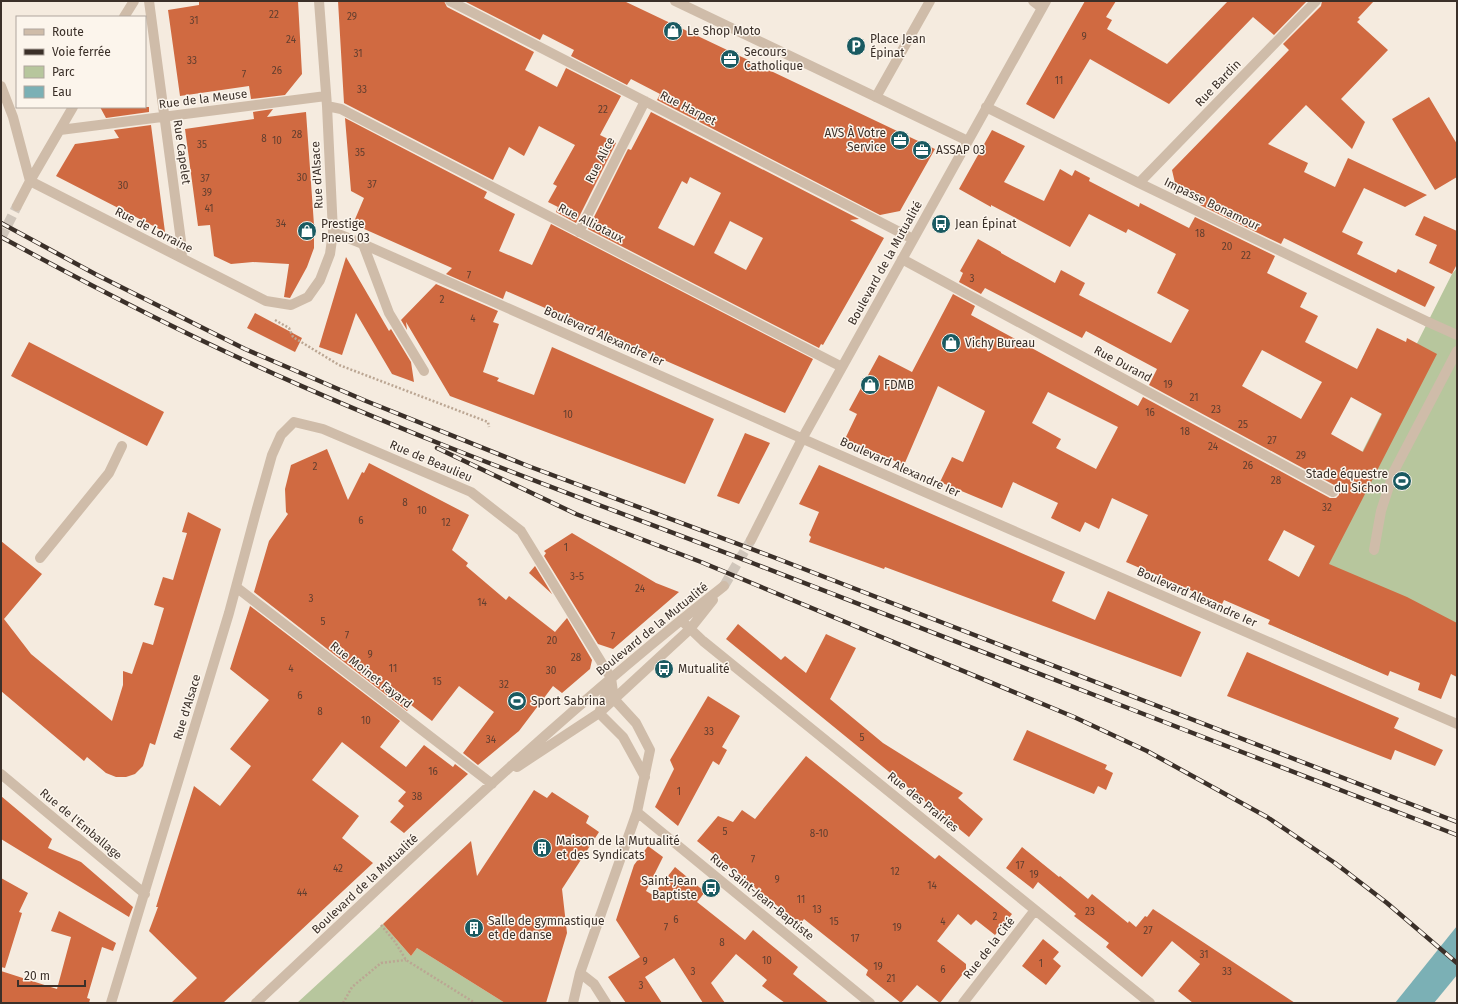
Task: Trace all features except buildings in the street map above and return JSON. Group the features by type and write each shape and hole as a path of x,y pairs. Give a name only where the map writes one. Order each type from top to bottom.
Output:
{"street":[{"path":"125,16 134,1"},
{"name":"Rue Capelet","path":"149,1 182,258"},
{"name":"Rue d'Alsace","path":"266,301 291,305 308,297 320,280 330,254 333,232 319,1"},
{"name":"Rue Harpet","path":"450,1 912,239"},
{"path":"675,1 968,141"},
{"path":"876,97 930,1"},
{"path":"1033,1 1044,5"},
{"name":"Rue Bardin","path":"1139,183 1316,1"},
{"name":"Boulevard de la Mutualité","path":"751,540 802,438 1044,5"},
{"path":"1,86 13,117 30,181"},
{"name":"Rue de la Meuse","path":"60,130 164,117 326,101"},
{"name":"Rue Alliotaux","path":"326,101 842,367"},
{"name":"Rue Alice","path":"579,232 645,101"},
{"path":"1,107 13,117"},
{"name":"Impasse Bonamour","path":"986,107 1139,183 1457,335"},
{"path":"17,206 72,108"},
{"name":"Rue de Lorraine","path":"30,181 266,301"},
{"name":"Boulevard Alexandre Ier","path":"333,232 1457,724"},
{"path":"363,244 389,313 424,371"},
{"name":"Rue Durand","path":"902,260 1333,492"},
{"path":"1374,550 1381,511 1394,471 1457,351"},
{"name":"Rue d'Alsace","path":"111,1003 236,587 272,455 281,435 294,422"},
{"name":"Rue de Beaulieu","path":"294,422 323,429 471,492 521,531 611,678"},
{"path":"40,558 109,473 122,446"},
{"name":"Boulevard de la Mutualité","path":"256,1003 492,784 611,678 724,586 690,629 599,713 492,784"},
{"name":"Rue Moinet Fayard","path":"236,587 492,784"},
{"name":"Rue des Prairies","path":"681,620 690,629 1150,1003"},
{"path":"573,1003 580,973 637,812 650,750 636,722 614,699 611,678"},
{"path":"611,678 599,713 623,737 645,777"},
{"name":"Rue de l'Emballage","path":"1,774 145,894"},
{"name":"Rue Saint-Jean-Baptiste","path":"637,812 870,1003"},
{"name":"Rue de la Cité","path":"963,1003 1035,910"},
{"path":"580,973 594,984 606,1003"}],"path":[{"path":"266,301 271,317 289,328 293,337 339,365 488,422 489,427"},
{"path":"381,925 395,942 406,960 475,1003"},
{"path":"343,1003 352,987 381,963 406,960"}],"green space":[{"name":"Stade équestre du Sichon","path":"1457,268 1457,659 1394,627 1374,670 1280,629 1290,608 1299,577 1452,274"},
{"path":"383,924 411,956 417,948 505,1003 297,1003"}],"water":[{"path":"1457,926 1457,975 1434,1003 1395,1003"}],"tunnel":[{"path":"1,238 17,206"},
{"path":"724,586 751,540"}],"railway":[{"path":"1,223 97,275 245,349 366,401 528,466 773,557 1457,822"},
{"path":"1,237 185,333 310,390 436,442 1457,835"},
{"path":"437,448 576,514 701,562 1074,717 1147,751 1267,817 1335,863 1387,903 1457,963"}],"place":[{"name":"Le Shop Moto","path":"673,31"},
{"name":"Place Jean Épinat","path":"856,46"},
{"name":"Secours Catholique","path":"730,59"},
{"name":"AVS À Votre Service","path":"900,140"},
{"name":"ASSAP 03","path":"922,150"},
{"name":"Jean Épinat","path":"941,224"},
{"name":"Prestige Pneus 03","path":"307,231"},
{"name":"Vichy Bureau","path":"951,343"},
{"name":"FDMB","path":"870,385"},
{"name":"Stade équestre du Sichon","path":"1402,481"},
{"name":"Mutualité","path":"664,669"},
{"name":"Sport Sabrina","path":"517,701"},
{"name":"Maison de la Mutualité et des Syndicats","path":"542,848"},
{"name":"Saint-Jean Baptiste","path":"711,888"},
{"name":"Salle de gymnastique et de danse","path":"474,928"}]}
